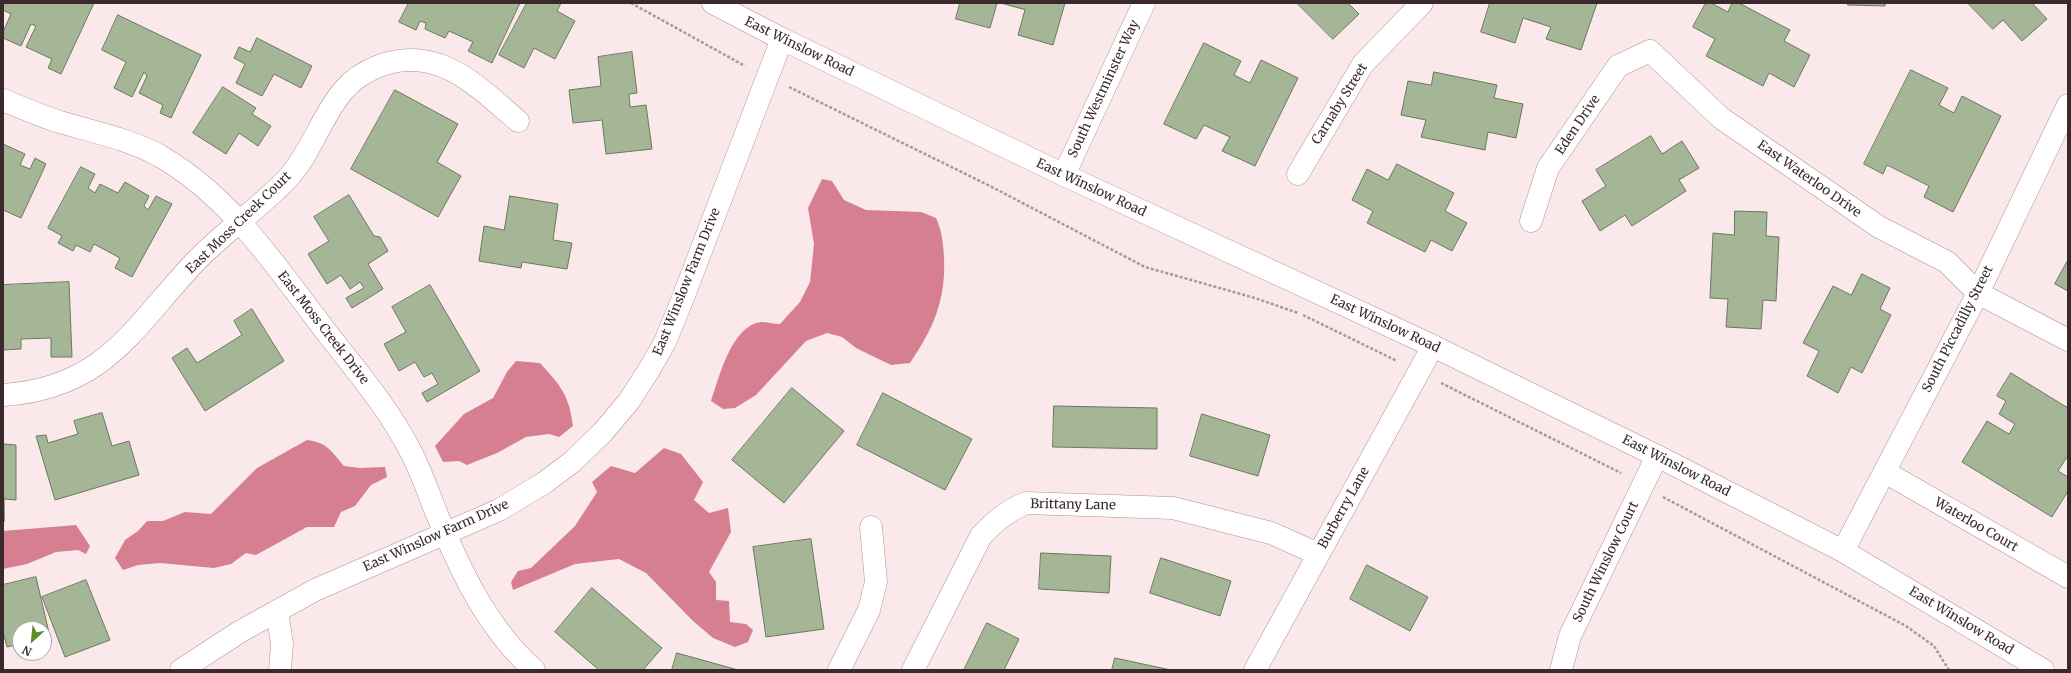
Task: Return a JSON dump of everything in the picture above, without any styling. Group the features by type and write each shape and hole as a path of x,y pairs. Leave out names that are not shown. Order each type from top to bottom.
{"street":[{"name":"East Winslow Road","path":"714,3 782,39 1064,176 1433,346 1657,456 1843,551 2044,670"},
{"name":"South Westminster Way","path":"1064,176 1144,3"},
{"name":"Carnaby Street","path":"1298,174 1364,64 1422,3"},
{"name":"East Winslow Farm Drive","path":"182,670 241,631 315,590 499,510 544,483 572,462 603,432 629,401 649,370 664,342 681,303 782,39"},
{"name":"Eden Drive","path":"1530,221 1548,168 1618,66 1650,50"},
{"name":"East Waterloo Drive","path":"1650,50 1721,118 1879,227 1947,262 1978,293 2068,340"},
{"name":"East Moss Creek Court","path":"3,395 35,391 56,384 89,370 107,358 128,339 196,261 240,220 267,198 289,176 305,156 343,90 371,69 388,63 408,60 426,60 442,65 479,88 518,121"},
{"name":"East Moss Creek Drive","path":"3,100 60,122 102,133 158,155 183,170 208,190 240,220 392,416 412,454 445,533 487,617 502,637 534,670"},
{"name":"South Piccadilly Street","path":"1843,551 1978,293 2068,104"},
{"name":"Burberry Lane","path":"1255,670 1433,346"},
{"name":"South Winslow Court","path":"1560,670 1570,636 1657,456"},
{"name":"Waterloo Court","path":"1885,472 2068,577"},
{"name":"Brittany Lane","path":"912,670 981,536 996,520 1010,510 1026,504 1173,508 1271,533 1318,554"},
{"path":"839,670 869,610 876,582 871,527"},
{"path":"277,611 282,644 280,670"}],"path":[{"path":"631,3 725,56 990,186 1145,267 1254,298 1297,312 1594,458 1643,486 1906,626 1934,646 1949,670"}],"shaded area":[{"path":"822,179 832,181 844,200 866,210 921,212 936,218 940,227 943,241 944,272 940,300 932,325 926,338 910,363 891,365 856,348 842,337 827,333 806,341 756,395 735,408 723,409 711,401 722,367 734,343 742,333 751,326 761,322 780,324 800,302 810,282 814,244 808,208"},
{"path":"516,361 540,363 559,385 563,392 569,406 573,426 559,437 549,434 526,437 497,453 467,465 459,461 443,462 435,446 464,414 493,398 507,372"},
{"path":"307,440 320,443 328,448 344,466 360,468 385,467 387,477 371,485 355,506 341,512 334,527 307,527 256,555 246,553 231,564 214,568 160,563 138,565 123,570 115,558 125,540 138,531 147,521 163,521 185,512 211,514 257,468"},
{"path":"664,448 681,454 703,482 694,500 709,513 728,508 731,532 709,572 716,582 716,600 729,601 730,622 746,624 753,630 748,642 735,647 713,638 693,621 646,573 619,559 575,564 513,590 511,582 518,571 531,568 575,526 597,492 592,482 611,466 635,473"},
{"path":"76,525 90,546 86,554 78,550 56,552 27,564 3,569 3,531"}],"building":[{"path":"3,3 94,3 61,74 48,68 52,59 26,47 36,26 31,24 21,46 3,38 3,32 11,14 3,10"},
{"path":"409,3 520,3 492,63 468,51 473,42 449,31 445,38 425,29 426,23 420,21 416,30 399,22"},
{"path":"527,3 561,3 557,11 575,21 555,59 534,48 524,68 499,55"},
{"path":"960,3 997,3 990,28 956,19"},
{"path":"1001,3 1065,3 1053,45 1018,35 1025,10"},
{"path":"1297,3 1348,3 1359,14 1333,39"},
{"path":"1490,3 1597,3 1581,50 1546,39 1551,27 1523,18 1515,43 1481,32"},
{"path":"1706,3 1711,3 1728,12 1732,3 1739,3 1790,30 1784,41 1810,55 1794,87 1769,73 1763,86 1706,56 1715,39 1693,27"},
{"path":"1848,3 1885,3 1885,6 1848,5"},
{"path":"1968,3 2032,3 2047,19 2022,41 2003,20 1993,29"},
{"path":"118,15 201,55 171,118 160,113 163,105 139,93 147,76 144,72 132,97 114,88 126,62 102,50"},
{"path":"257,38 312,66 301,88 274,74 262,96 236,83 245,64 234,58 239,47 250,52"},
{"path":"1204,43 1241,61 1234,75 1250,83 1261,60 1298,78 1255,166 1222,151 1230,137 1204,125 1196,139 1164,124"},
{"path":"632,52 637,93 629,94 630,107 646,105 652,149 606,154 602,120 573,123 569,90 601,86 598,57"},
{"path":"1911,70 1948,88 1939,105 1954,113 1962,96 2001,116 1953,212 1924,197 1929,186 1887,165 1883,174 1864,164"},
{"path":"1434,72 1497,85 1494,98 1523,104 1516,138 1488,132 1485,150 1421,137 1426,120 1401,115 1408,81 1431,85"},
{"path":"223,87 256,108 252,114 271,126 258,146 239,133 226,154 193,133"},
{"path":"395,90 458,124 437,162 461,176 438,217 351,169"},
{"path":"1651,136 1662,154 1682,141 1699,168 1679,180 1686,191 1632,226 1625,215 1600,231 1582,201 1606,186 1596,170"},
{"path":"3,144 25,154 20,165 30,169 35,158 46,164 21,218 3,210"},
{"path":"1397,164 1454,193 1445,211 1467,223 1452,251 1431,240 1425,252 1367,223 1373,211 1352,200 1367,169 1388,180"},
{"path":"81,167 95,174 88,188 95,193 100,184 118,193 125,182 149,196 144,206 148,210 156,196 172,204 132,277 115,268 120,258 94,244 90,252 76,245 73,251 58,243 62,236 48,228"},
{"path":"349,195 374,236 380,237 388,251 368,264 383,289 352,308 346,298 364,288 360,282 350,289 341,275 327,284 308,254 329,241 314,217"},
{"path":"510,196 558,204 553,240 572,243 567,269 522,262 521,268 479,261 484,226 504,230"},
{"path":"1735,211 1767,212 1766,236 1779,237 1776,301 1763,300 1761,329 1726,327 1728,299 1710,298 1713,233 1734,235"},
{"path":"2068,260 2068,291 2055,284"},
{"path":"1862,274 1890,288 1880,309 1891,315 1862,373 1851,367 1838,393 1807,376 1819,351 1803,343 1833,286 1851,295"},
{"path":"69,282 72,357 51,357 51,338 21,339 21,349 3,350 3,285"},
{"path":"430,285 480,371 427,402 422,393 438,384 432,373 424,377 415,362 399,371 384,344 406,332 392,307"},
{"path":"252,309 284,361 205,411 172,358 187,348 197,363 242,335 234,321"},
{"path":"2011,373 2068,408 2068,458 2067,457 2058,471 2068,477 2068,491 2052,517 1962,462 1987,421 2009,434 2015,424 1999,414 2006,401 1997,396"},
{"path":"792,388 844,431 784,503 732,460"},
{"path":"883,393 972,439 945,490 857,445"},
{"path":"1054,406 1157,408 1157,449 1053,447"},
{"path":"102,413 112,446 129,441 139,475 55,500 36,436 46,435 48,443 78,434 74,421"},
{"path":"1202,414 1270,435 1258,476 1190,456"},
{"path":"3,444 16,445 16,500 4,499 4,521"},
{"path":"811,539 824,629 766,637 753,547"},
{"path":"1041,553 1111,556 1109,593 1039,589"},
{"path":"1161,558 1231,581 1220,616 1150,593"},
{"path":"1367,565 1428,597 1410,631 1350,599"},
{"path":"36,577 46,621 12,621 12,646 7,647 3,632 3,585"},
{"path":"86,580 110,640 65,657 42,597"},
{"path":"592,588 662,648 643,670 599,670 555,632"},
{"path":"987,623 1019,639 1004,670 964,670"},
{"path":"677,653 738,670 672,670"},
{"path":"1115,658 1171,670 1112,670"}]}
